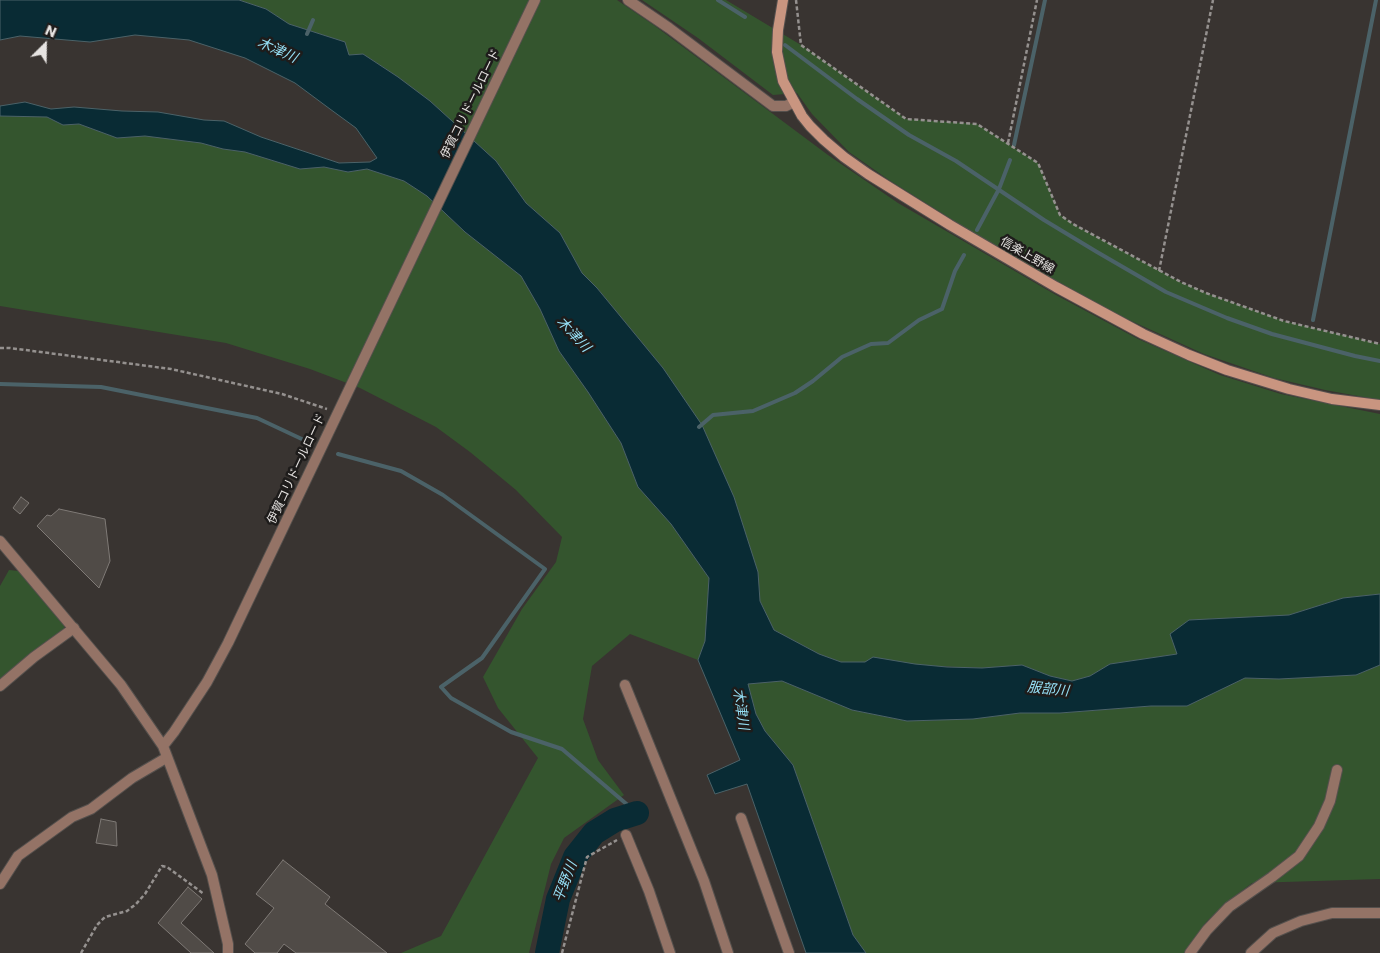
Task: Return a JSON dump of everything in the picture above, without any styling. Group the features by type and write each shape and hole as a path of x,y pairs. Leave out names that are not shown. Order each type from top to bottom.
{"main road":[{"name":"信楽上野線","path":"783,0 778,30 777,52 783,81 802,116 824,140 868,174 991,250 1114,320 1190,355 1227,370 1289,388 1332,399 1380,405"}],"street":[{"name":"伊賀コリドールロード","path":"163,746 207,682 228,643 535,0"},
{"path":"628,0 773,106 786,106 794,102"},
{"path":"0,541 121,685 163,746 212,875 228,944 228,953"},
{"path":"0,686 34,657 74,628"},
{"path":"625,685 704,881 728,953"},
{"path":"0,884 18,856 72,817 91,809 132,778 166,758"},
{"path":"1190,953 1207,930 1229,907 1299,856 1319,826 1330,801 1337,770"},
{"path":"741,818 789,953"},
{"path":"626,835 650,891 670,953"},
{"path":"1251,953 1273,933 1301,921 1332,913 1380,913"}],"path":[{"path":"796,0 800,45 906,119 977,124 1038,163 1060,215 1073,224 1159,271 1206,293 1284,321 1380,344"},
{"path":"1008,144 1037,0"},
{"path":"1159,271 1213,0"},
{"path":"0,348 171,368 282,394 337,413"},
{"path":"562,953 587,856 626,835"},
{"path":"81,953 97,925 106,917 127,911 136,904 145,894 162,866 167,866 203,893 210,901 218,900"}],"green space":[{"path":"239,0 617,0 655,26 828,155 898,203 1056,295 1138,339 1220,375 1281,394 1380,414 1380,594 1343,598 1289,615 1189,620 1177,654 1110,664 1090,676 1072,681 1050,676 1022,665 982,668 841,662 819,654 774,630 760,601 758,572 663,368 597,288 582,273 560,233 526,203 496,161 430,101 398,77 363,54 349,56 345,42 288,24 266,9"},
{"path":"642,0 726,0 801,45 906,119 977,124 1038,163 1060,215 1073,224 1180,282 1206,293 1284,321 1380,344 1380,400 1274,378 1204,354 1116,314 991,244 889,180 849,152 812,114 797,93 773,95 698,38"},
{"path":"0,116 47,117 63,125 79,124 117,138 145,136 201,143 245,152 300,169 324,167 348,172 367,169 404,181 427,196 465,232 521,276 540,309 559,351 621,443 638,487 671,524 709,578 705,641 698,660 630,634 592,666 583,719 598,760 624,795 564,838 551,864 529,953 401,953 441,936 538,758 498,708 483,677 522,609 556,562 562,537 516,490 470,452 436,427 360,388 310,369 226,343 0,306"},
{"path":"9,570 19,571 65,624 63,632 0,682 0,586"},
{"path":"1380,665 1380,879 1252,883 1207,921 1184,953 866,953 853,935 793,765 765,731 756,714 748,684 782,681 852,710 907,721 973,719 1020,713 1060,713 1151,706 1187,706 1245,678 1279,679 1356,675"}],"water":[{"path":"0,0 239,0 266,9 289,24 345,42 349,55 363,54 430,101 496,161 526,203 560,233 582,273 597,288 663,368 702,425 734,497 758,572 760,601 774,630 819,654 841,662 865,662 873,657 947,667 982,668 1022,665 1050,676 1072,681 1090,676 1110,664 1177,654 1170,634 1189,620 1289,615 1343,598 1380,594 1380,665 1356,675 1279,679 1245,678 1187,706 1151,706 1060,713 1020,713 973,719 907,721 852,710 782,681 748,684 756,714 765,731 793,765 853,935 866,953 806,953 747,784 715,794 707,775 740,760 698,660 705,641 709,578 671,524 638,487 621,443 559,351 540,309 521,276 465,232 427,196 404,181 367,169 348,172 324,167 300,169 245,152 201,143 145,136 117,138 79,124 63,125 47,117 0,116 0,106 25,102 51,109 74,107 158,112 204,120 224,121 261,137 339,163 370,162 377,158 356,128 295,83 245,58 189,40 135,35 90,42 20,36 0,40"}],"building":[{"path":"21,497 29,503 20,514 13,508"},
{"path":"59,509 105,519 110,561 99,588 37,526 47,515 51,516"},
{"path":"101,819 116,822 117,846 96,843"},
{"path":"283,860 330,897 325,904 387,953 296,953 284,944 277,953 255,953 245,944 274,908 256,894"},
{"path":"188,887 202,899 181,923 214,953 191,953 158,923"}],"waterway":[{"path":"718,0 745,17"},
{"path":"1014,145 1045,0"},
{"path":"1313,320 1376,0"},
{"path":"307,34 313,20"},
{"path":"785,45 909,135 956,161 1044,220 1166,292 1227,318 1272,334 1380,361"},
{"path":"977,230 999,189 1010,160"},
{"path":"699,427 713,415 753,411 795,393 842,357 871,344 888,343 919,320 942,309 955,271 964,255"},
{"path":"0,384 101,387 257,418 306,441"},
{"path":"338,454 401,471 443,495 545,569 482,658 441,687 451,698 511,732 562,749 637,813"},
{"name":"平野川","path":"547,953 558,899 575,857 594,833 615,820 637,813"}],"water label":[{"name":"木津川","path":"277,51"},
{"name":"木津川","path":"573,335"},
{"name":"服部川","path":"1048,690"},
{"name":"木津川","path":"740,709"}]}
